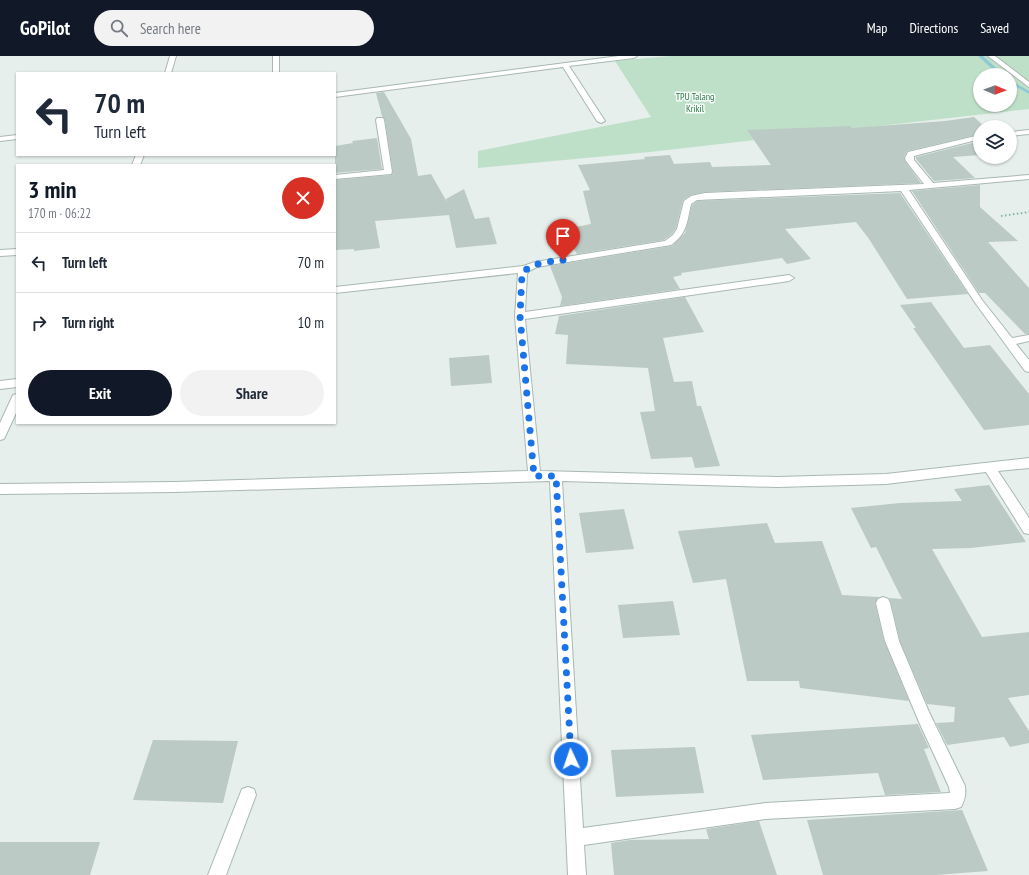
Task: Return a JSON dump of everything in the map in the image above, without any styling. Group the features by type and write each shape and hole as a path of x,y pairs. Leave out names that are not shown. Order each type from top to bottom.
{"street":[{"path":"168,72 173,56"},
{"path":"276,56 276,72"},
{"path":"336,95 565,65 609,57 634,56"},
{"path":"991,56 1029,85"},
{"path":"565,65 601,121"},
{"path":"336,177 388,172 380,120"},
{"path":"1017,133 1029,132"},
{"path":"0,139 16,137"},
{"path":"930,185 910,160 909,158 911,154 973,139"},
{"path":"336,290 525,269 535,265 668,243 677,237 681,229 687,203 694,198 745,193 903,188 1029,177"},
{"path":"903,188 979,302 1029,368"},
{"path":"0,253 16,252"},
{"path":"525,269 522,274 520,316 534,476"},
{"path":"520,316 789,278"},
{"path":"1008,342 1029,338"},
{"path":"0,385 16,383"},
{"path":"0,436 16,400"},
{"path":"0,489 175,487 534,476 777,482 886,479 1029,463"},
{"path":"990,468 1029,529"},
{"path":"556,476 577,875"},
{"path":"575,838 765,811 955,801 958,795 957,786 924,717 892,641 883,603"},
{"path":"217,875 248,795"}],"path":[{"path":"1000,216 1029,212"}],"green space":[{"name":"TPU Talang Krikil","path":"670,56 1029,56 1029,109 1017,110 1017,68 973,68 973,112 1003,112 650,152 478,168 478,151 651,117 615,61"}],"building":[{"path":"384,92 411,139 418,176 431,174 447,202 446,199 464,189 475,219 489,217 497,244 456,248 449,215 375,221 380,248 354,251 354,249 336,250 336,180 391,175 393,173 385,120 382,116 376,93"},
{"path":"974,117 977,120 973,120 973,136 907,151 904,157 905,161 921,183 705,192 691,195 683,200 676,228 672,234 664,240 577,254 561,230 591,224 583,191 590,190 578,165 645,159 644,157 670,155 674,164 710,162 712,167 771,165 747,130 850,126 852,128 945,121"},
{"path":"377,138 382,169 336,173 336,146 353,143 352,141"},
{"path":"973,143 973,156 953,157 975,178 934,181 916,157"},
{"path":"980,185 980,207 1018,241 988,242 1029,288 1029,334 1025,334 985,293 979,293 912,191"},
{"path":"900,193 968,294 907,299 869,239 856,222 785,229 811,259 787,264 782,258 681,273 682,275 673,277 680,289 560,306 562,297 550,266 672,246 685,233 692,205 697,201"},
{"path":"685,297 704,332 663,338 674,382 692,381 697,406 701,406 720,466 695,468 692,457 651,459 640,412 655,411 648,368 566,364 568,335 555,334 559,316"},
{"path":"931,302 964,348 990,345 1029,394 1029,425 984,430 913,328 916,328 900,305"},
{"path":"489,355 492,383 451,386 449,358"},
{"path":"989,485 1026,542 971,548 932,549 982,637 1029,632 1029,695 1008,698 1029,731 1029,743 1010,747 1004,737 947,745 936,723 954,722 955,707 927,704 900,641 889,598 902,599 876,547 871,548 851,508 900,503 962,501 954,489"},
{"path":"624,509 634,549 586,553 579,513"},
{"path":"767,523 775,543 822,541 842,595 879,597 875,603 884,641 909,701 800,688 799,681 747,681 726,579 693,583 678,531"},
{"path":"673,601 680,635 623,638 618,605"},
{"path":"918,724 929,748 924,749 941,792 885,795 878,773 763,780 751,735"},
{"path":"153,740 238,741 223,803 133,800"},
{"path":"695,747 704,793 616,797 611,750"},
{"path":"962,810 988,871 936,875 823,875 807,820"},
{"path":"759,821 777,875 614,875 611,843 630,840 709,839 706,829"},
{"path":"0,842 100,842 90,875 0,875"}],"waterway":[{"path":"980,56 994,68"},
{"path":"1017,85 1029,93"}],"route":[{"path":"563,260 535,265 525,269 522,274 520,316 534,476 556,476 571,759"}]}
